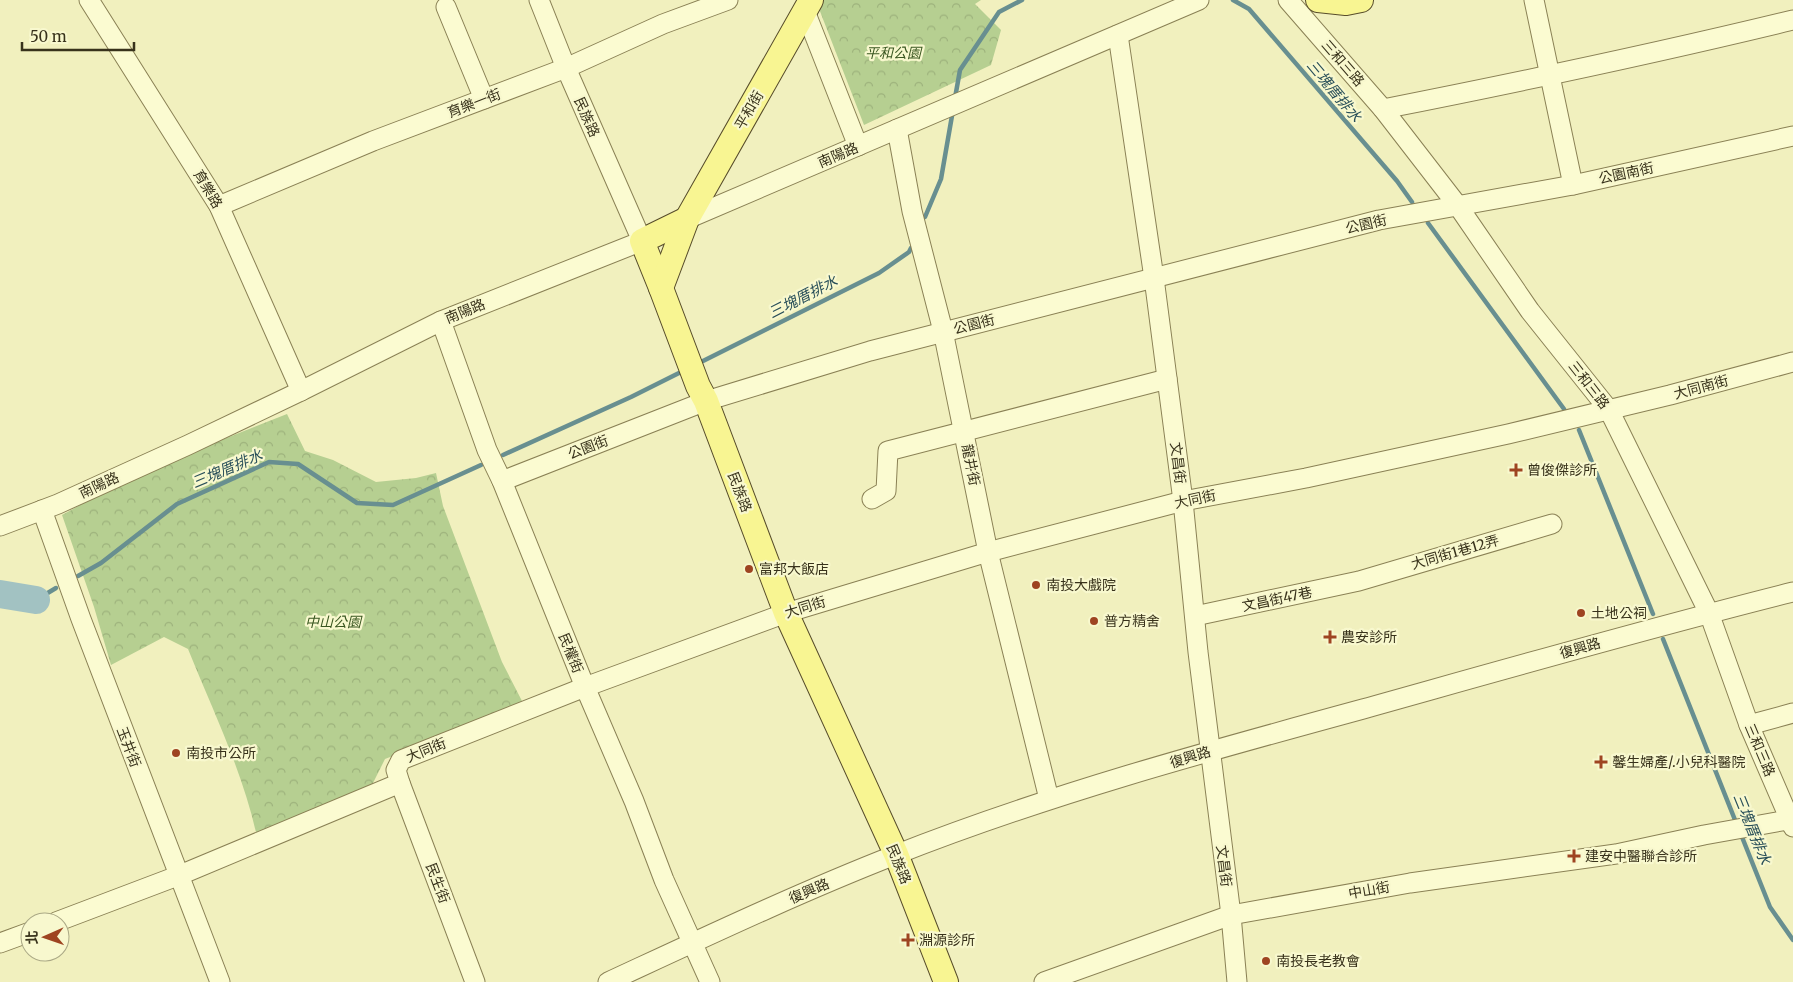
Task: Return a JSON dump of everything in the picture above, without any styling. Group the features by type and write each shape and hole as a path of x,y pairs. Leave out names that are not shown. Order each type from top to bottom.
{"main road":[{"path":"1318,0 1346,3 1361,0"},
{"name":"平和街","path":"661,288 687,219 808,6"},
{"name":"南陽路","path":"642,241 687,219"},
{"name":"民族路","path":"642,241 698,386 706,401 786,613 896,854 946,982"}],"street":[{"name":"育樂路","path":"89,0 219,206 301,391"},
{"name":"民族路","path":"539,0 566,68 642,241"},
{"name":"育樂一街","path":"219,206 373,141 566,68 663,24 728,0"},
{"path":"1118,35 1199,0"},
{"name":"三和三路","path":"1288,0 1383,109 1458,206 1530,311 1609,410 1709,613 1749,725 1792,822"},
{"path":"1534,0 1572,184"},
{"path":"808,6 858,146"},
{"path":"446,7 484,99"},
{"path":"1383,109 1661,52 1793,20"},
{"name":"南陽路","path":"687,219 1118,35"},
{"name":"文昌街","path":"1118,35 1167,379 1231,915 1237,982"},
{"name":"龍井街","path":"897,130 912,211 943,331 988,552 1049,799"},
{"name":"公園南街","path":"1458,206 1572,184 1793,136"},
{"name":"公園街","path":"502,481 706,401 870,351 1379,220 1458,206"},
{"name":"南陽路","path":"0,526 42,510 301,391 441,321 642,241"},
{"name":"民權街","path":"441,321 487,450 502,481 585,687 634,801 664,880 710,982"},
{"name":"大同南街","path":"1609,410 1793,362"},
{"path":"872,499 886,491 888,451 1167,379"},
{"name":"大同街","path":"70,917 180,875 400,783 396,770 401,760 585,687 786,613 988,552 1182,501 1378,463 1609,410"},
{"name":"玉井街","path":"42,510 104,681 220,982"},
{"name":"大同街1巷12弄","path":"1359,581 1552,524"},
{"name":"文昌街47巷","path":"1194,616 1359,581"},
{"name":"復興路","path":"608,982 775,905 896,854 1049,799 1210,751 1709,613 1793,592"},
{"path":"1749,725 1793,713"},
{"name":"民生街","path":"400,783 476,982"},
{"name":"中山街","path":"1044,982 1231,915 1410,882 1616,854 1759,824 1792,822"},
{"path":"0,943 20,936"}],"green space":[{"name":"平和公園","path":"981,0 975,4 1001,30 991,65 864,125 816,1"},
{"name":"中山公園","path":"287,414 305,451 333,460 376,482 416,478 436,473 443,506 502,662 522,701 511,710 385,759 372,785 257,837 236,765 188,649 164,637 111,665 94,607 62,515 126,480"}],"waterway":[{"name":"三塊厝排水","path":"955,98 960,70 999,12 1022,0"},
{"name":"三塊厝排水","path":"1233,0 1249,9 1397,181 1412,202"},
{"name":"三塊厝排水","path":"925,217 941,179 953,110"},
{"name":"三塊厝排水","path":"1428,223 1564,409"},
{"name":"三塊厝排水","path":"703,361 879,273 909,252 911,248"},
{"name":"三塊厝排水","path":"503,455 679,373"},
{"name":"三塊厝排水","path":"1579,430 1653,614"},
{"name":"三塊厝排水","path":"78,576 101,563 177,504 269,462 298,464 357,503 393,505 481,465"},
{"name":"三塊厝排水","path":"36,600 56,588"},
{"path":"0,594 36,600"},
{"name":"三塊厝排水","path":"1663,639 1737,825"},
{"name":"三塊厝排水","path":"1740,832 1770,907 1793,940"}],"place":[{"name":"曾俊傑診所","path":"1516,470"},
{"name":"富邦大飯店","path":"749,569"},
{"name":"南投大戲院","path":"1036,585"},
{"name":"土地公祠","path":"1581,613"},
{"name":"普方精舍","path":"1094,621"},
{"name":"農安診所","path":"1330,637"},
{"name":"南投市公所","path":"176,753"},
{"name":"馨生婦產/.小兒科醫院","path":"1601,762"},
{"name":"建安中醫聯合診所","path":"1574,856"},
{"name":"淵源診所","path":"908,940"},
{"name":"南投長老教會","path":"1266,961"}]}
